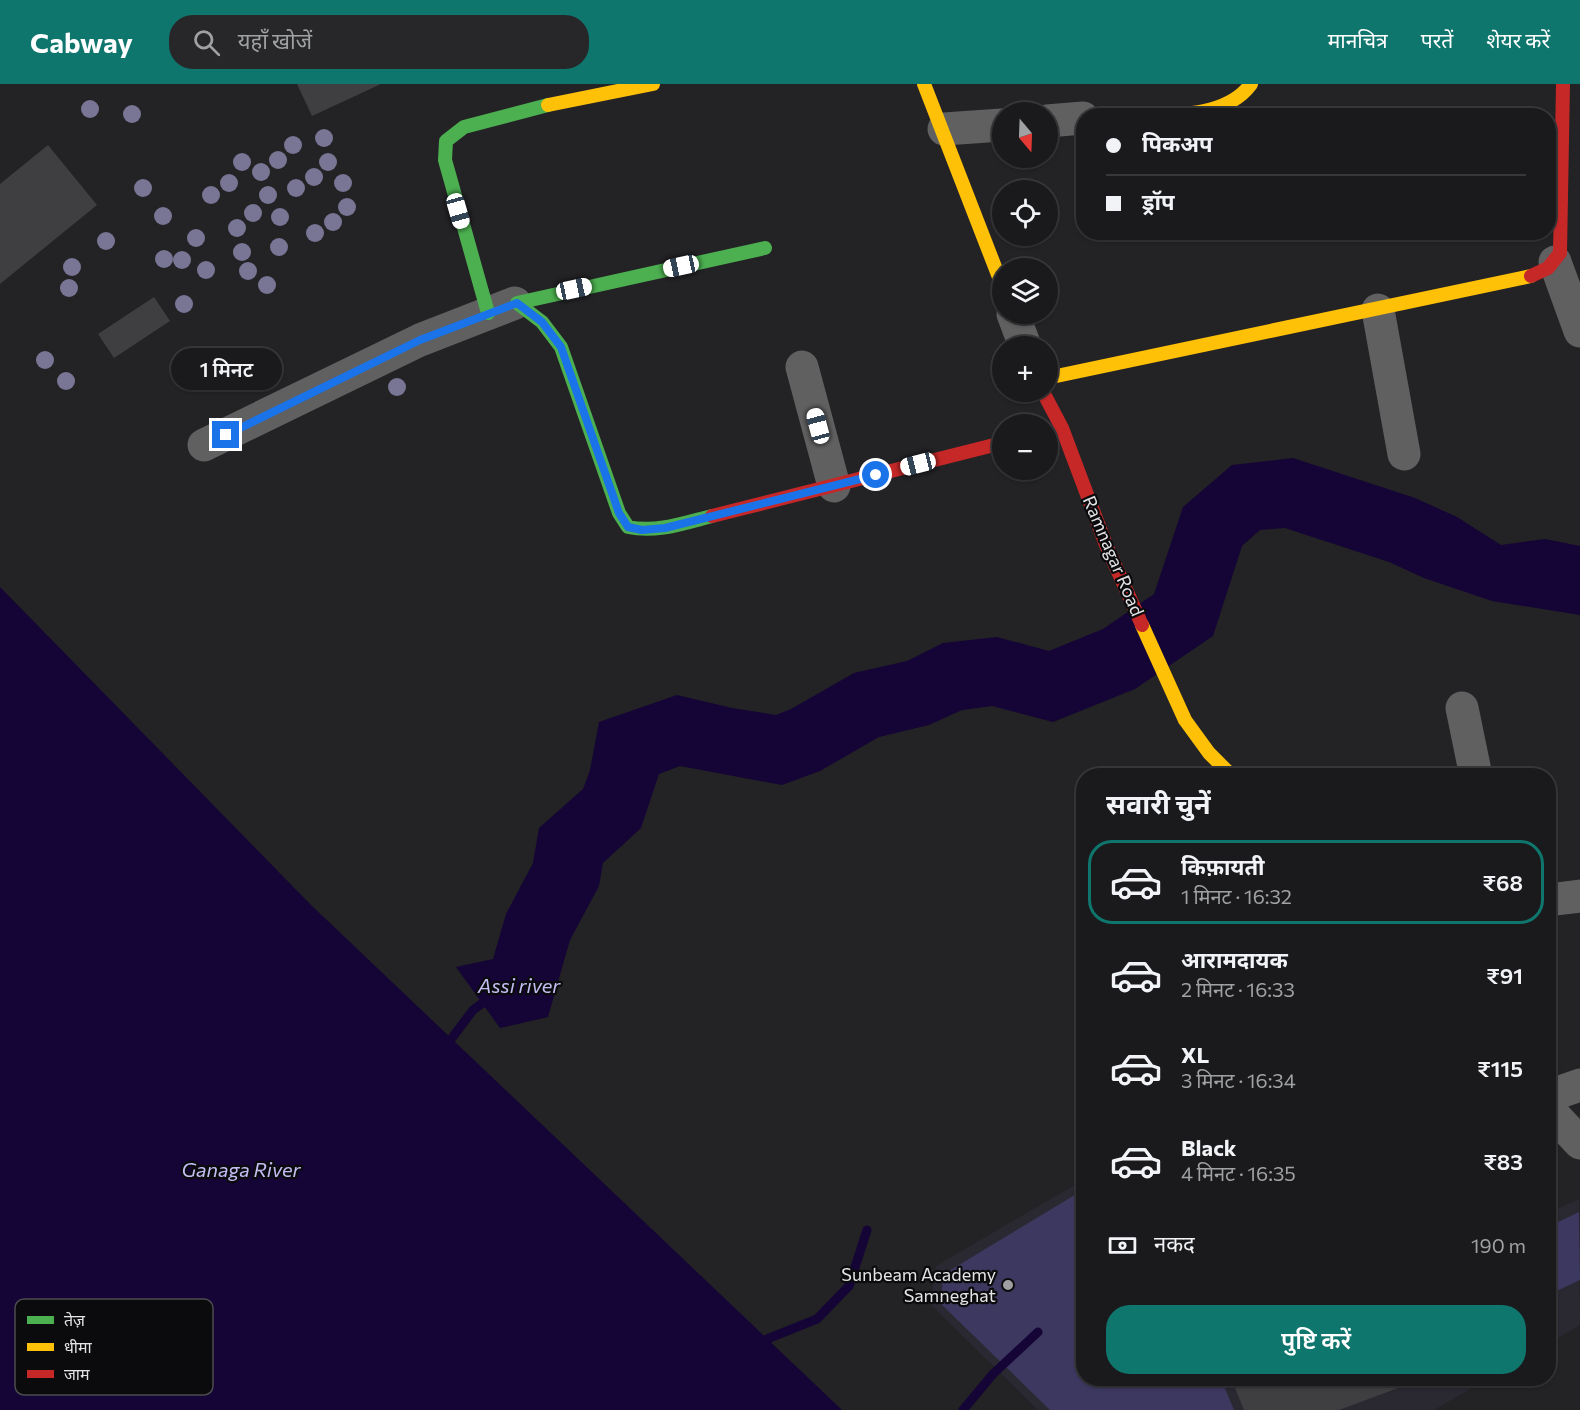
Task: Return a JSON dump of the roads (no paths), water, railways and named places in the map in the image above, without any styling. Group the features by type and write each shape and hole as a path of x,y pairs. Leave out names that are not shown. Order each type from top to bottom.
{"street":[{"path":"653,84 519,111 464,127 446,141 445,159 502,308 542,322 561,347 619,513 628,527 642,530 665,528 992,446"},
{"path":"924,84 944,129 992,258"},
{"path":"1214,108 1234,103 1247,93 1251,84"},
{"path":"1058,376 1378,310 1519,280 1541,273 1555,262 1560,253 1571,205 1563,84"},
{"path":"1058,120 1076,119"},
{"path":"944,129 992,126"},
{"path":"204,445 420,340 502,308 765,248"},
{"path":"1555,262 1580,331"},
{"path":"1378,310 1404,454"},
{"path":"802,367 834,486"},
{"name":"Ramnagar Road","path":"1058,439 1185,720 1209,753 1224,768"},
{"path":"1462,708 1474,768"},
{"path":"1556,899 1580,896"},
{"path":"1556,1093 1580,1085"},
{"path":"1556,1118 1580,1143"}],"water":[{"name":"Assi river","path":"1293,458 1415,498 1457,517 1501,545 1545,539 1580,546 1580,615 1492,601 1424,578 1389,562 1285,528 1260,530 1242,546 1213,636 1135,689 1053,722 992,706 962,710 929,725 879,737 820,771 782,785 680,766 659,774 641,828 603,863 599,886 570,940 548,1017 500,1028 456,967 493,959 506,914 533,863 539,828 583,789 590,770 599,722 677,695 732,708 776,715 791,709 854,673 907,661 943,643 997,637 1049,651 1103,629 1154,594 1183,507 1232,465"},
{"name":"Ganaga River","path":"0,587 311,905 842,1410 0,1410"}],"waterway":[{"path":"446,1046 473,1010 491,997"},
{"path":"767,1349 767,1339 817,1319 849,1286 867,1230"},
{"path":"963,1410 993,1374 1038,1332"}],"place":[{"name":"Sunbeam Academy Samneghat","path":"1008,1285"}]}
